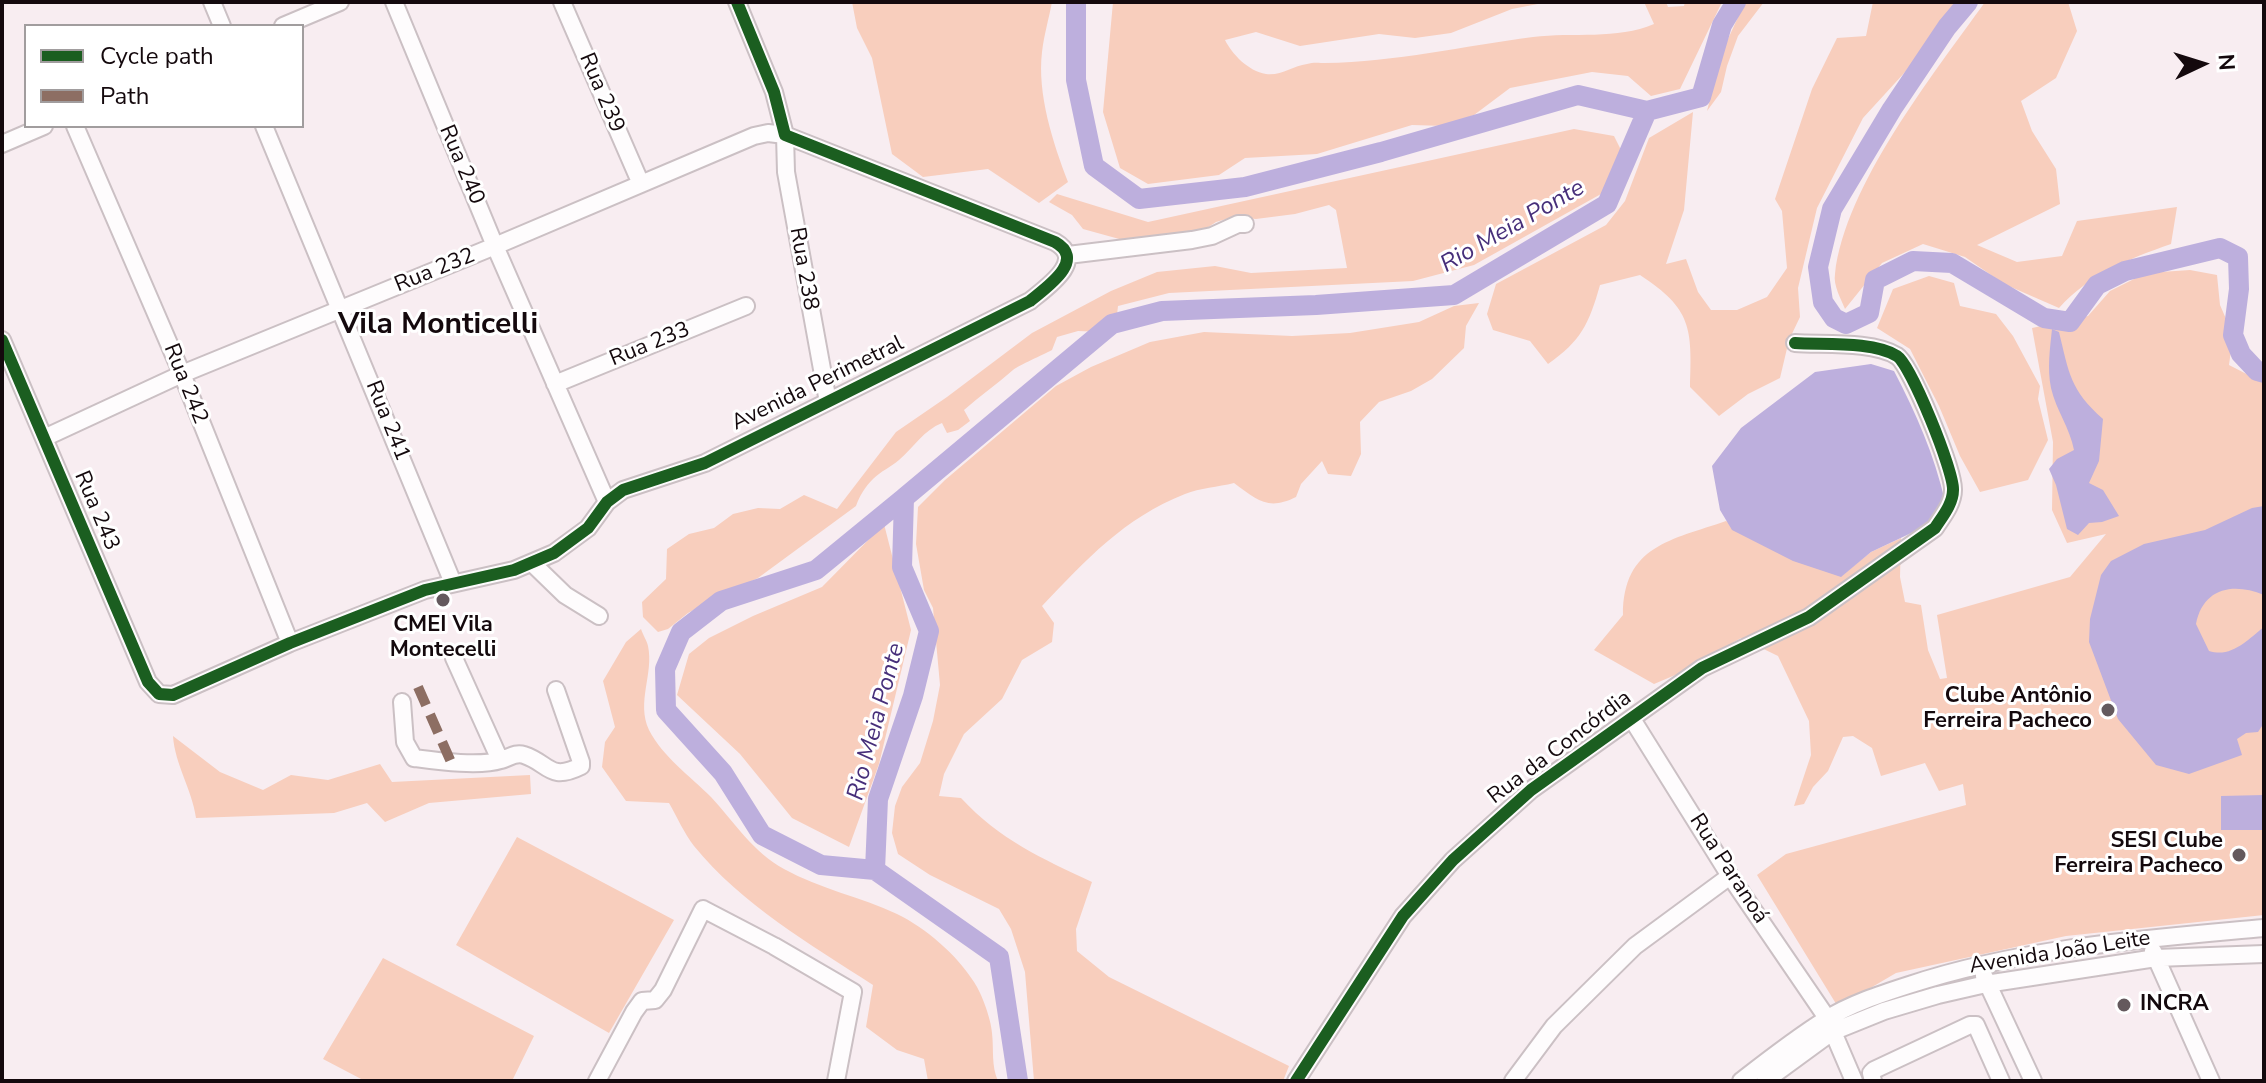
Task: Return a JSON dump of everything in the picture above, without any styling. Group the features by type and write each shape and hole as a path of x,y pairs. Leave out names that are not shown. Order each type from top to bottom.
{"street":[{"path":"212,2 221,24"},
{"path":"288,24 340,2"},
{"name":"Rua 240","path":"394,2 495,246 607,502"},
{"name":"Rua 239","path":"562,2 641,184"},
{"path":"737,2 774,92 785,135 1055,242 1064,247 1068,255 1192,240 1245,224"},
{"path":"2,144 39,128"},
{"name":"Rua 242","path":"76,128 115,200 290,643"},
{"name":"Rua 241","path":"265,128 453,583"},
{"name":"Rua 232","path":"44,438 182,374 754,136 768,133 785,135"},
{"name":"Rua 238","path":"785,135 786,172 828,402"},
{"name":"Avenida Perimetral","path":"159,694 173,695 290,643 425,590 514,570 554,553 588,528 607,502 623,490 705,463 1030,301 1054,281 1068,262 1068,255"},
{"name":"Rua 233","path":"555,384 746,306"},
{"name":"Rua 243","path":"2,340 148,682 159,694"},
{"name":"Rua da Concórdia","path":"1296,1081 1389,934 1453,860 1531,790 1702,668 1809,617 1935,528 1947,510 1953,490 1946,458 1910,373 1900,357 1878,348 1795,343"},
{"path":"532,563 565,595 599,616"},
{"path":"454,658 500,760"},
{"path":"402,702 405,742 414,758 451,762 526,756 557,773 581,766 556,690"},
{"name":"Rua Paranoá","path":"1632,719 1730,876 1830,1025 1854,1081"},
{"path":"1513,1081 1554,1026 1635,946 1730,876"},
{"path":"597,1081 634,1012 642,1001 655,1000 663,990 703,909 853,992 836,1081"},
{"name":"Avenida João Leite","path":"1741,1081 1878,995 1980,963 2109,943 2264,928"},
{"path":"2148,939 2211,1081"},
{"path":"2109,943 2114,964"},
{"name":"Avenida João Leite","path":"1765,1081 1830,1025 1986,984 2156,958 2264,954"},
{"path":"1980,963 1986,984 2033,1081"},
{"path":"1873,1081 1871,1073 1874,1070 1970,1025 1976,1025 2001,1081"}],"shaded area":[{"path":"852,2 1052,2 1042,52 1042,85 1052,135 1068,182 1039,203 988,169 923,177 892,154 872,58 857,28"},
{"path":"1113,2 1548,2 1512,9 1451,33 1415,38 1379,34 1300,46 1256,32 1225,40 1247,66 1271,74 1312,63 1378,60 1533,37 1625,32 1654,24 1644,2 1666,2 1668,7 1684,6 1685,2 1722,2 1680,89 1651,96 1628,76 1592,72 1510,88 1474,115 1445,126 1412,125 1317,154 1245,158 1219,175 1148,184 1120,168 1103,112"},
{"path":"1745,2 1764,2 1738,36 1721,92 1707,111 1722,52"},
{"path":"1873,2 1956,2 1906,71 1863,118 1817,208 1798,288 1800,317 1789,340 1780,378 1748,394 1719,416 1690,387 1689,335 1679,310 1657,287 1640,275 1600,285 1582,330 1548,364 1530,341 1493,330 1487,314 1496,284 1606,225 1625,201 1649,138 1693,112 1684,210 1666,264 1686,259 1698,292 1711,310 1737,310 1767,297 1787,268 1782,211 1775,199 1812,89 1837,38 1866,36"},
{"path":"1985,2 2068,2 2077,31 2056,78 2021,101 2032,131 2056,169 2060,204 1977,245 2017,262 2062,256 2077,221 2177,207 2171,244 2110,269 2059,308 2004,284 1965,257 1923,244 1882,263 1845,309 1836,287 1835,274 1842,240 1855,204 1894,132"},
{"path":"1574,129 1614,136 1626,160 1601,194 1474,265 1413,281 1169,293 1118,306 1117,315 1103,332 1078,331 1057,337 1052,350 1013,370 964,410 970,421 958,430 947,433 942,423 930,430 899,460 873,479 856,506 758,578 688,613 668,629 658,632 643,617 642,602 666,579 667,549 689,534 714,528 733,514 758,508 780,509 804,495 837,509 896,432 1032,333 1111,291 1157,272 1215,266 1251,273 1347,268 1336,210 1329,205 1295,214 1256,219 1233,217 1216,222 1198,234 1141,245 1083,229 1072,215 1049,202 1057,194 1148,222"},
{"name":"Clube Antônio Ferreira Pacheco","path":"2190,270 2217,275 2220,305 2233,335 2229,365 2264,383 2264,915 2066,936 1896,973 1838,1007 1757,875 1786,854 1966,805 1963,784 1939,791 1925,763 1881,776 1872,748 1853,736 1843,737 1828,771 1813,787 1804,804 1794,806 1811,755 1809,721 1778,656 1741,638 1680,673 1654,684 1594,650 1623,615 1625,592 1641,560 1670,541 1726,521 1841,576 1871,552 1901,538 1900,577 1905,602 1921,605 1928,650 1940,679 1947,678 1937,615 2070,577 2106,534 2067,543 2052,510 2053,442 2032,328 2088,316 2110,291 2146,273"},
{"path":"1929,276 1954,283 1960,306 1996,314 2013,336 2040,386 2038,399 2048,440 2028,480 1980,492 1910,349 1877,328 1893,289"},
{"path":"1479,303 1466,326 1464,348 1432,379 1411,391 1379,402 1360,422 1361,454 1351,476 1328,474 1322,461 1301,484 1296,497 1278,503 1256,499 1234,483 1197,490 1143,515 1107,542 1042,606 1054,623 1052,642 1022,660 1002,699 964,734 944,774 939,796 961,798 1006,837 1092,882 1076,929 1077,951 1109,977 1289,1066 1283,1081 1034,1081 1025,972 1011,929 999,909 930,875 898,854 892,833 895,806 902,787 920,763 940,685 933,608 924,590 916,544 918,507 945,480 1056,386 1150,342 1204,332 1292,336 1350,333 1419,322 1454,306"},
{"path":"2052,329 2059,332 2077,390 2103,419 2099,461 2089,483 2103,490 2119,516 2089,523 2078,535 2067,529 2049,469 2057,459 2074,450 2051,388"},
{"path":"1871,364 1894,371 1930,450 1945,501 1924,527 1871,552 1841,577 1793,561 1732,530 1720,510 1712,466 1741,428 1815,372"},
{"path":"2264,506 2264,595 2241,589 2221,591 2205,602 2196,624 2209,651 2217,653 2232,650 2264,627 2264,723 2258,732 2246,733 2237,739 2242,755 2189,774 2156,765 2118,719 2089,642 2090,619 2101,575 2111,561 2144,544 2205,530 2252,508"},
{"path":"884,524 911,630 879,764 849,847 792,818 740,754 677,695 689,654 709,638 822,587"},
{"path":"641,629 649,656 645,720 662,749 773,862 812,882 897,914 950,952 974,982 986,1007 998,1081 928,1081 924,1059 897,1050 866,1027 873,985 801,939 733,887 694,846 669,803 626,801 602,767 605,742 615,727 603,681 626,642"},
{"path":"173,736 220,772 263,790 291,775 328,780 380,764 392,782 530,775 531,794 429,803 385,822 367,803 334,813 196,818"},
{"path":"2264,795 2264,830 2221,830 2221,796"},
{"path":"517,837 674,920 609,1033 456,945"},
{"path":"383,958 534,1036 512,1081 365,1081 323,1059"}],"waterway":[{"name":"Rio Meia Ponte","path":"1076,2 1076,80 1094,166 1139,199 1245,187 1381,152 1578,95 1647,111 1701,97 1722,25 1736,2"},
{"path":"1968,2 1947,27 1892,109 1832,209 1818,267 1823,302 1834,318 1846,324 1869,313 1875,280 1913,261 1952,263 2044,318 2070,322 2097,285 2125,271 2220,248 2238,257 2239,289 2233,335 2241,354 2257,371 2264,373"},
{"name":"Rio Meia Ponte","path":"1018,1081 999,957 875,870 878,799 913,696 929,631 902,567 904,498 1112,324 1162,311 1316,305 1454,295 1607,204 1647,111"},
{"name":"Rio Meia Ponte","path":"875,870 821,865 762,835 723,773 666,710 665,669 681,632 721,601 816,570 904,498"}],"marked path":[{"path":"418,687 451,762"}],"cycle path":[{"path":"2,340 148,682 159,694 173,695 290,643 425,590 514,570 554,553 588,528 607,502 623,490 705,463 1030,301 1054,281 1066,265 1064,249 1055,242 785,135 774,92 737,2"},
{"path":"1296,1081 1403,916 1453,860 1531,790 1702,668 1809,617 1935,528 1951,500 1951,479 1931,419 1912,378 1897,356 1875,348 1795,343"}],"place":[{"name":"CMEI Vila Montecelli","path":"443,600"},
{"name":"Clube Antônio Ferreira Pacheco","path":"2108,710"},
{"name":"SESI Clube Ferreira Pacheco","path":"2239,855"},
{"name":"INCRA","path":"2124,1005"}],"district":[{"name":"Vila Monticelli","path":"438,326"}]}
